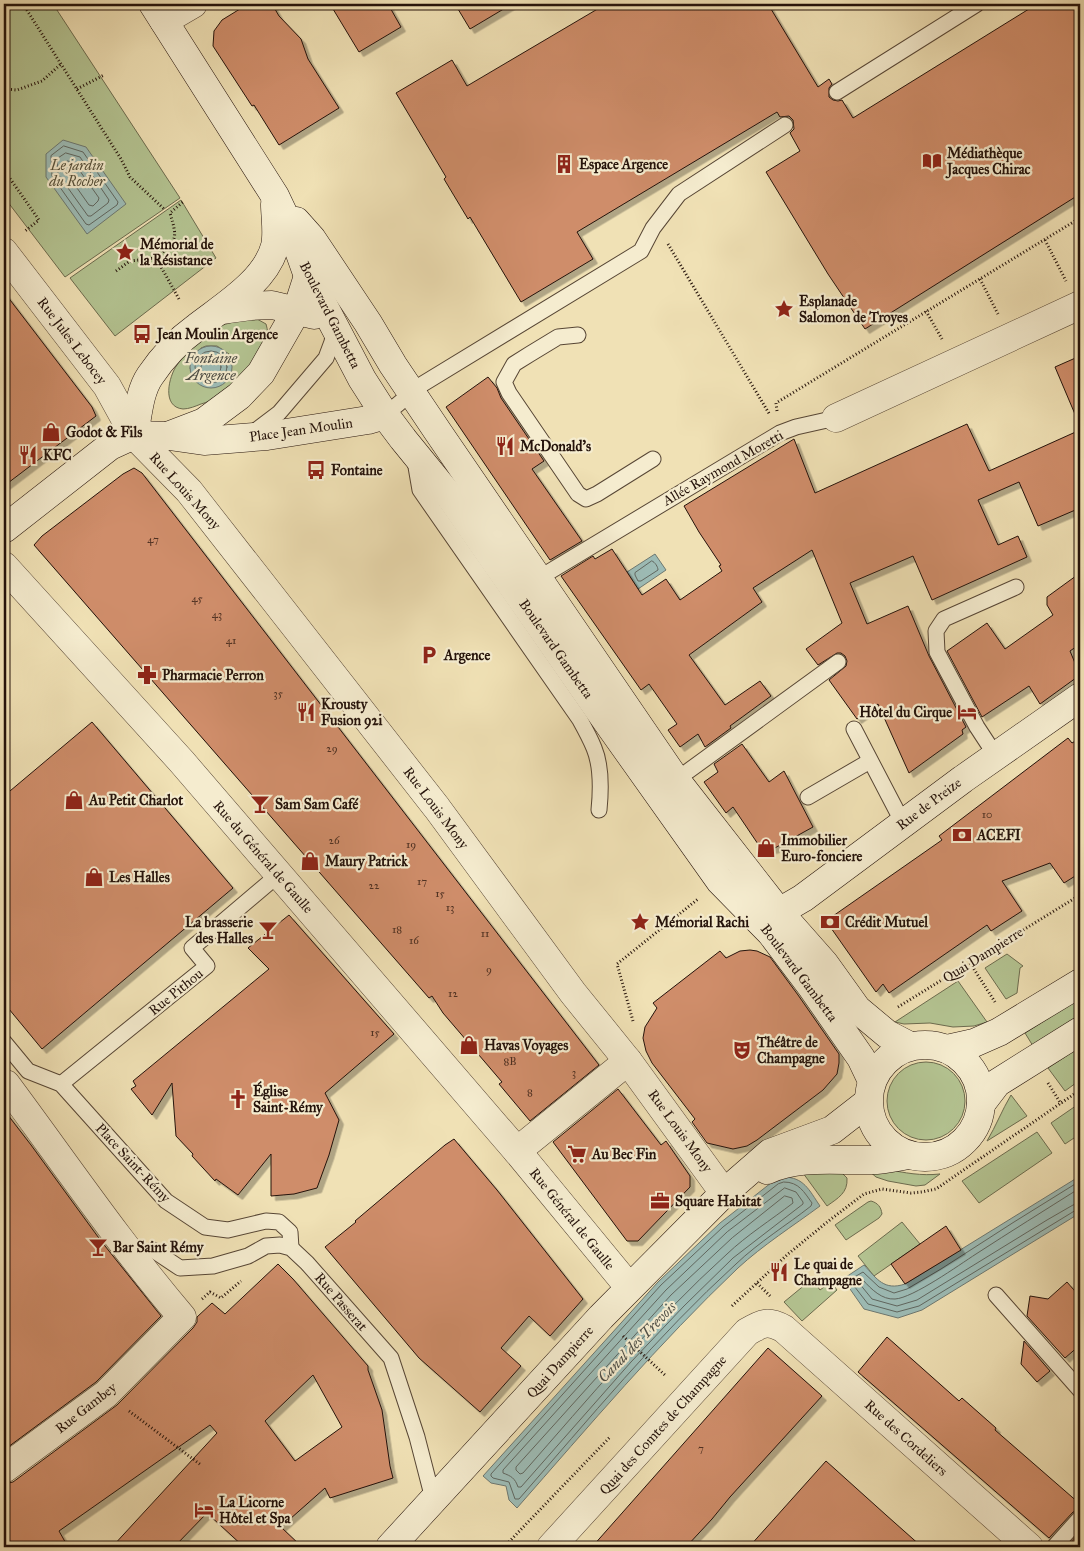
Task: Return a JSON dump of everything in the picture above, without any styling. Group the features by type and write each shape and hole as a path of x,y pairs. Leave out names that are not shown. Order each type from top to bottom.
{"street":[{"path":"159,12 193,4"},
{"name":"Boulevard Gambetta","path":"159,12 275,196 294,234 320,273 368,323 393,365 416,389 539,578 676,780 779,912 824,963 858,1009 887,1034 910,1046"},
{"path":"4,529 110,446 134,435 144,388 150,376 173,348 197,327 221,310 259,276 269,261 275,245 275,196"},
{"name":"Boulevard Gambetta","path":"275,196 312,239"},
{"name":"Place Jean Moulin","path":"169,436 204,422 240,396 261,373 320,273 312,239"},
{"name":"Rue Jules Lebocey","path":"4,252 107,386 134,435"},
{"name":"Boulevard Gambetta","path":"320,273 334,325 362,378 385,415 450,498 508,580 590,715 720,881 770,933 811,986 861,1058 870,1091"},
{"path":"221,310 272,305 315,315 358,339 393,365"},
{"name":"Allée Raymond Moretti","path":"836,418 1079,305"},
{"name":"Place Jean Moulin","path":"134,435 169,436 204,441 245,438 368,420 385,415"},
{"name":"Rue Louis Mony","path":"134,435 196,499 436,808 573,993 628,1061 710,1172 730,1188"},
{"name":"Rue du Général de Gaulle","path":"4,566 182,762 517,1151"},
{"name":"Rue de Preize","path":"779,912 803,898 903,823 1080,697"},
{"path":"947,1049 974,1043 998,1032 1080,983"},
{"path":"981,1104 998,1083 1080,1031"},
{"path":"936,1045 947,1049 960,1057 971,1068 979,1085 981,1104 979,1118 974,1129 958,1148 946,1154 920,1158 894,1149 876,1129 870,1116 870,1091 878,1069 898,1051 910,1046 936,1045"},
{"path":"517,1151 628,1061"},
{"path":"12,1080 119,1240 182,1317"},
{"name":"Quai Dampierre","path":"396,1545 433,1499 628,1288 730,1188 770,1153 832,1130 870,1091"},
{"name":"Rue Général de Gaulle","path":"517,1151 628,1288"},
{"name":"Quai Dampierre","path":"730,1188 778,1164 811,1160 876,1160 908,1155"},
{"name":"Rue Gambey","path":"4,1470 106,1394 182,1317"},
{"name":"Quai des Comtes de Champagne","path":"551,1547 747,1332 760,1324 774,1323 784,1329"},
{"name":"Rue des Cordeliers","path":"784,1329 1029,1547"}],"lane":[{"path":"837,92 976,4"},
{"name":"Place Jean Moulin","path":"385,415 416,389 641,251 653,228 679,194 785,126"},
{"path":"245,438 279,413 326,358 332,342 334,325"},
{"path":"578,335 558,337 514,364 504,382 508,393 578,494 586,499 653,459"},
{"name":"Allée Raymond Moretti","path":"508,580 539,578 780,433 796,427 836,418"},
{"path":"414,452 420,490 590,715 601,791 599,810"},
{"path":"996,756 977,727 937,652 936,631 944,619 1016,587"},
{"path":"676,780 838,662"},
{"path":"854,728 903,823"},
{"path":"808,797 870,761"},
{"name":"Rue Pithou","path":"62,1084 207,966 192,948 278,875"},
{"path":"4,1042 12,1080"},
{"name":"Place Saint-Rémy","path":"12,1080 62,1084 166,1202 205,1226 228,1230 266,1221 279,1222 290,1232 291,1248"},
{"path":"153,1250 180,1268 213,1266 248,1256 266,1246 280,1245 291,1248"},
{"name":"Rue Passerat","path":"291,1248 307,1263 391,1358 417,1437 433,1499"},
{"path":"996,1296 1080,1390"},
{"path":"1054,1547 1080,1518"}],"path":[{"path":"23,4 122,159 130,176 164,209"},
{"path":"4,89 17,90 42,81 60,64"},
{"path":"77,89 104,75"},
{"path":"4,170 39,220 24,232"},
{"path":"116,272 130,261 156,258 172,245 176,236 170,213 184,201"},
{"path":"778,412 776,403 1080,218"},
{"path":"664,238 771,416"},
{"path":"1045,240 1079,305"},
{"path":"156,258 179,299"},
{"path":"980,279 1010,337"},
{"name":"Quai Dampierre","path":"894,1010 1080,895"},
{"path":"633,1021 616,964 701,896"},
{"path":"182,1317 210,1292 221,1298 242,1281"},
{"path":"620,1333 666,1376"},
{"path":"106,1394 201,1464"}],"green space":[{"name":"Le jardin du Rocher","path":"4,4 53,4 180,198 65,277 4,197"},
{"path":"181,200 216,258 115,336 70,278"},
{"path":"257,319 266,324 268,332 268,340 260,357 219,397 188,408 176,407 169,397 171,376 186,352 206,334 218,327 237,321","holes":["217,346 229,354 194,380 190,368 201,348"]},
{"path":"1007,954 1023,966 1020,968 1017,993 1006,999 985,968"},
{"path":"958,981 987,1022 974,1026 953,1027 930,1023 904,1024 895,1022"},
{"path":"1080,998 1080,1016 1033,1046 1025,1033"},
{"path":"1080,1047 1080,1080 1065,1091 1048,1068"},
{"path":"926,1062 941,1065 954,1073 962,1086 965,1101 962,1116 954,1129 941,1137 926,1140 911,1137 898,1129 890,1116 887,1101 890,1086 898,1073 911,1065"},
{"path":"1011,1095 1027,1116 987,1141 1005,1106"},
{"path":"1080,1103 1080,1134 1065,1144 1051,1123"},
{"path":"1037,1132 1052,1153 979,1203 962,1181"},
{"path":"886,1169 913,1174 940,1174 925,1185 916,1186 876,1177 868,1170"},
{"path":"841,1172 847,1178 846,1188 842,1195 827,1206 803,1173"},
{"path":"871,1201 879,1206 882,1214 846,1240 835,1225"},
{"path":"902,1222 920,1244 874,1276 858,1256"},
{"path":"812,1279 820,1290 831,1282 837,1290 802,1321 784,1302"}],"water":[{"path":"63,140 86,147 126,204 87,234 46,177 46,154"},
{"name":"Fontaine Argence","path":"215,346 223,349 229,355 232,367 229,379 223,385 207,388 199,385 193,379 190,363 193,355 199,349"},
{"path":"655,554 666,570 638,589 627,572"},
{"path":"1080,1176 1080,1213 922,1310 898,1318 864,1309 843,1279 864,1265 877,1279 886,1285 898,1286 905,1284"},
{"name":"Canal des Trevois","path":"783,1177 796,1179 801,1182 820,1206 758,1251 709,1296 625,1385 517,1508 509,1500 506,1486 491,1483 483,1476 658,1282 720,1223 776,1179"}],"building":[{"path":"248,4 272,4 279,16 301,39 308,59 339,108 279,145 213,46 214,31 222,20"},
{"path":"330,4 388,4 401,27 359,52"},
{"path":"455,4 512,4 470,29"},
{"path":"606,4 768,4 818,87 829,79 832,84 829,88 829,97 833,100 842,100 853,118 1037,4 1080,4 1080,194 865,329 828,274 766,172 800,151 790,133 794,129 793,120 789,116 780,117 777,112 577,232 593,259 521,302 470,217 468,219 444,179 446,177 396,93 452,60 467,86"},
{"path":"4,292 92,407 96,416 4,486"},
{"path":"1080,356 1080,426 1055,367"},
{"name":"McDonald's","path":"488,377 544,461 532,469 582,541 550,560 446,407"},
{"path":"967,424 989,471 1080,430 1080,508 1038,526 1019,482 978,500 998,545 1018,536 1027,557 932,600 913,556 850,583 867,624 908,606 929,656 966,727 962,730 963,734 909,773 878,704 857,719 829,680 846,666 845,656 837,653 818,665 806,649 842,623 812,550 753,588 762,602 689,655 725,705 760,681 771,696 705,747 698,734 680,747 668,730 677,724 649,684 641,690 561,576 593,556 595,559 612,549 642,595 666,579 680,600 722,571 719,566 721,565 684,506 794,439 815,493"},
{"path":"134,468 142,473 599,1065 530,1121 499,1084 502,1082 443,1013 432,996 429,998 34,545 42,536 123,474"},
{"path":"1080,573 1080,644 1070,651 1080,675 1040,704 1029,686 982,717 947,651 987,623 1005,649 1053,615 1047,605 1047,597"},
{"name":"Les Halles","path":"92,722 233,888 42,1049 4,1003 4,796"},
{"path":"1068,738 1072,743 1080,738 1080,873 1064,883 1050,863 1002,881 1022,911 991,931 987,925 889,993 883,984 876,992 831,928 838,922 833,916 942,840 939,836"},
{"path":"742,744 769,782 784,771 813,827 773,849 760,847 733,807 726,813 704,782 718,772 714,764"},
{"path":"289,915 394,1034 325,1093 339,1120 317,1188 294,1194 271,1196 271,1154 238,1195 216,1179 215,1181 176,1136 172,1083 152,1115 131,1089 136,1086 133,1081 269,969 248,948"},
{"name":"Théâtre de Champagne","path":"750,950 770,957 839,1054 839,1063 837,1074 823,1090 757,1140 747,1146 733,1149 707,1143 692,1122 695,1119 652,1063 646,1051 643,1038 645,1027 657,1008 653,1003 720,951 726,958 740,951"},
{"path":"618,1089 661,1145 666,1141 690,1176 690,1187 638,1241 627,1241 553,1142"},
{"path":"4,1110 101,1241 161,1316 96,1382 4,1450"},
{"path":"454,1139 583,1299 550,1336 529,1316 501,1348 521,1366 480,1412 419,1358 325,1247"},
{"path":"946,1226 961,1250 905,1284 891,1264"},
{"path":"278,1264 368,1366 382,1410 393,1478 330,1498 325,1488 281,1527 302,1547 244,1547 207,1513 174,1547 112,1547 217,1433 210,1425 59,1531 68,1547 4,1547 4,1484 13,1482 117,1405 193,1328 197,1322 197,1317 212,1303 225,1314","holes":["313,1375 342,1427 295,1461 265,1421"]},
{"path":"1067,1282 1080,1297 1080,1345 1065,1358 1027,1316 1030,1296 1048,1299"},
{"path":"887,1337 959,1401 962,1398 996,1428 995,1430 1080,1504 1080,1509 1073,1512 1049,1538 858,1372"},
{"path":"1024,1341 1050,1371 1037,1382 1021,1364"},
{"path":"768,1348 822,1396 686,1547 592,1547"},
{"path":"826,1461 886,1515 922,1547 749,1547"},
{"path":"1080,1532 1080,1547 1066,1547"}],"place":[{"name":"Médiathèque Jacques Chirac","path":"932,161"},
{"name":"Espace Argence","path":"564,164"},
{"name":"Mémorial de la Résistance","path":"125,252"},
{"name":"Esplanade Salomon de Troyes","path":"784,309"},
{"name":"Jean Moulin Argence","path":"142,334"},
{"name":"Godot & Fils","path":"51,432"},
{"name":"McDonald's","path":"505,446"},
{"name":"KFC","path":"28,455"},
{"name":"Fontaine","path":"316,470"},
{"name":"Argence","path":"429,655"},
{"name":"Pharmacie Perron","path":"147,675"},
{"name":"Krousty Fusion 92i","path":"306,712"},
{"name":"Hôtel du Cirque","path":"967,712"},
{"name":"Au Petit Charlot","path":"74,800"},
{"name":"Sam Sam Café","path":"260,804"},
{"name":"ACEFI","path":"962,835"},
{"name":"Immobilier Euro-fonciere","path":"766,848"},
{"name":"Maury Patrick","path":"310,861"},
{"name":"Les Halles","path":"94,877"},
{"name":"Mémorial Rachi","path":"640,922"},
{"name":"Crédit Mutuel","path":"830,922"},
{"name":"La brasserie des Halles","path":"268,930"},
{"name":"Havas Voyages","path":"469,1045"},
{"name":"Théâtre de Champagne","path":"742,1050"},
{"name":"Église Saint-Rémy","path":"238,1099"},
{"name":"Au Bec Fin","path":"577,1154"},
{"name":"Square Habitat","path":"660,1201"},
{"name":"Bar Saint Rémy","path":"98,1247"},
{"name":"Le quai de Champagne","path":"779,1272"},
{"name":"La Licorne Hôtel et Spa","path":"204,1510"}]}
